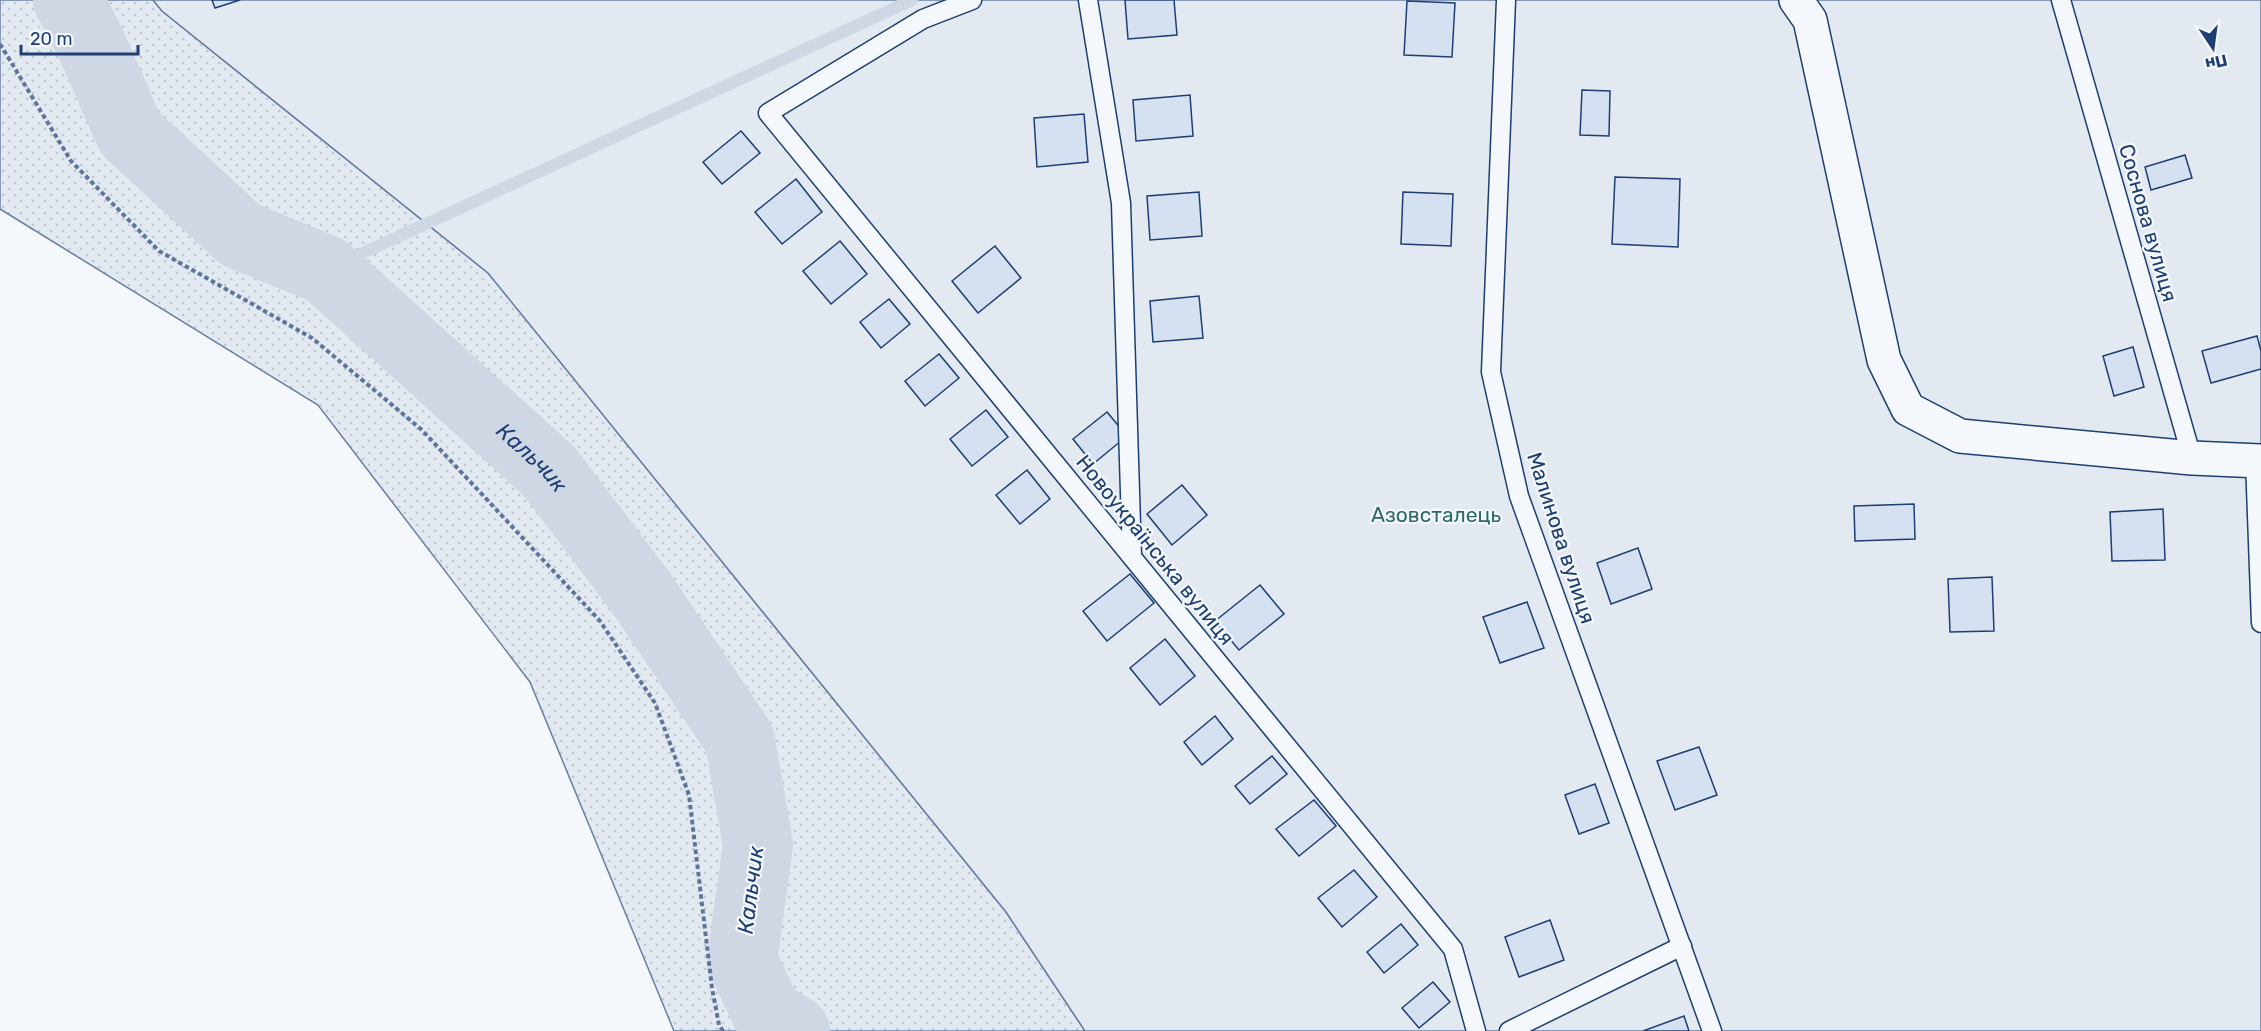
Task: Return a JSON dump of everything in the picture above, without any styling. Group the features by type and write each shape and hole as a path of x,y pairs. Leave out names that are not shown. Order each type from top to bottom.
{"street":[{"path":"1796,0 1809,20 1884,360 1908,408 1960,436 2192,458 2258,461"}],"lane":[{"name":"Новоукраїнська вулиця","path":"972,0 923,19 768,113 1453,949 1476,1031"},
{"path":"1088,0 1121,202 1132,557"},
{"name":"Малинова вулиця","path":"1506,0 1491,372 1520,496 1712,1031"},
{"name":"Соснова вулиця","path":"2061,0 2192,458"},
{"path":"2258,461 2261,623"},
{"path":"1509,1031 1682,946"}],"path":[{"path":"0,44 71,161 159,251 312,338 422,430 600,621 655,703 689,795 712,988 719,1025 723,1031"}],"green space":[{"path":"0,0 153,0 162,11 488,273 1006,912 1085,1031 674,1031 530,682 318,405 0,209"},
{"name":"Азовсталець","path":"153,0 2261,0 2261,1031 1085,1031 1006,912 488,273 162,11"}],"building":[{"path":"212,0 240,0 215,8"},
{"path":"1125,0 1174,0 1177,35 1128,39"},
{"path":"1407,1 1455,3 1452,57 1404,55"},
{"path":"1582,90 1610,91 1609,136 1580,135"},
{"path":"1190,95 1193,136 1136,141 1133,100"},
{"path":"1084,114 1088,162 1037,167 1034,118"},
{"path":"741,131 760,153 722,184 703,162"},
{"path":"2185,155 2192,178 2151,190 2145,167"},
{"path":"1615,177 1680,179 1678,247 1612,244"},
{"path":"796,179 822,212 782,244 755,212"},
{"path":"1199,192 1202,236 1150,240 1147,196"},
{"path":"1403,192 1453,194 1451,246 1401,244"},
{"path":"840,241 867,274 831,304 803,271"},
{"path":"995,246 1021,278 978,313 952,281"},
{"path":"1199,296 1203,338 1153,342 1150,301"},
{"path":"889,299 910,324 881,348 860,322"},
{"path":"2257,336 2261,351 2261,369 2211,383 2202,351"},
{"path":"2133,347 2144,387 2114,396 2103,356"},
{"path":"939,354 959,378 925,406 905,381"},
{"path":"986,410 1008,437 972,466 950,439"},
{"path":"1107,412 1127,436 1093,464 1073,439"},
{"path":"1027,470 1050,499 1020,524 996,495"},
{"path":"1182,485 1207,515 1172,545 1147,514"},
{"path":"1914,504 1915,539 1855,541 1854,506"},
{"path":"2163,509 2165,560 2112,561 2110,512"},
{"path":"1638,548 1652,589 1611,604 1597,563"},
{"path":"1130,574 1154,603 1107,641 1083,611"},
{"path":"1992,577 1994,631 1950,632 1948,579"},
{"path":"1260,585 1284,614 1239,650 1215,621"},
{"path":"1527,602 1544,648 1500,663 1483,617"},
{"path":"1165,639 1195,676 1160,705 1130,668"},
{"path":"1215,716 1233,739 1202,765 1184,742"},
{"path":"1699,747 1717,795 1675,810 1657,761"},
{"path":"1272,756 1287,774 1250,804 1235,786"},
{"path":"1595,784 1609,823 1579,834 1565,795"},
{"path":"1314,800 1336,826 1299,856 1276,829"},
{"path":"1354,870 1377,897 1342,927 1318,898"},
{"path":"1550,920 1564,960 1519,977 1505,937"},
{"path":"1401,924 1418,945 1384,973 1367,952"},
{"path":"1433,982 1450,1002 1419,1028 1402,1008"},
{"path":"1684,1016 1689,1031 1643,1031"}],"waterway":[{"name":"Кальчик","path":"68,0 90,42 130,133 241,235 326,270 549,471 642,594 740,740 758,845 742,960 767,1014 795,1031"},
{"path":"326,270 912,0"}]}
